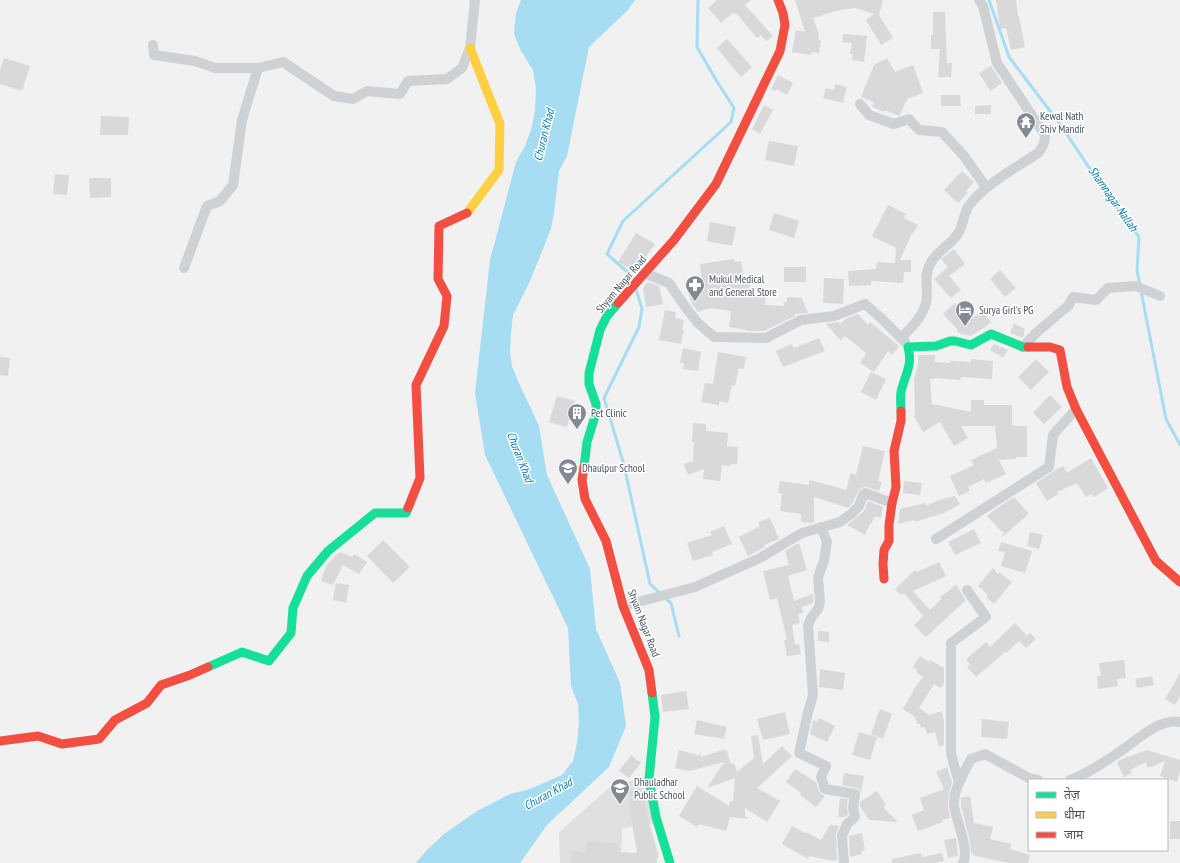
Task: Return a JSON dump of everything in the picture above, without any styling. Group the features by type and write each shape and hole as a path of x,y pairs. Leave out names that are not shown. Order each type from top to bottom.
{"street":[{"path":"153,45 154,55 195,61 214,68 258,68 283,62 334,96 353,99 368,91 400,94 408,81 447,79 462,68 470,48 475,0"},
{"name":"Shyam Nagar Road","path":"670,863 656,818 649,779 655,717 649,670 623,606 606,541 585,499 582,480 587,442 596,413 596,404 588,379 600,330 607,316 674,240 716,184 780,51 785,32 782,8 778,0"},
{"path":"902,338 923,311 926,302 926,274 930,264 936,256 956,238 960,232 967,209 977,195 986,187 1038,153 1043,147 1045,141 1045,135 997,63 983,6 980,0"},
{"path":"0,741 38,736 62,744 99,739 115,720 147,703 161,685 190,675 242,652 268,661 290,633 293,608 307,576 328,551 374,513 406,513 420,478 416,385 444,326 447,296 438,279 439,226 467,213 499,170 500,124 470,48"},
{"path":"184,268 207,206 220,201 233,185 242,120 258,68"},
{"path":"860,104 868,115 894,124 909,118 919,130 942,132 964,156 986,187"},
{"path":"644,273 670,283 684,306 697,322 714,337 766,338 801,320 834,316 865,304 902,338 908,347 910,363 901,393 901,421 894,451 896,487 889,525 889,541 884,550 884,579"},
{"path":"1022,347 1069,305 1073,297 1096,300 1108,288 1136,286 1160,296"},
{"path":"908,347 936,346 950,341 971,345 991,334 1022,347 1050,347 1060,350 1067,387 1076,409 1156,561 1180,582"},
{"path":"936,539 1049,467 1053,435 1076,409"},
{"path":"623,606 695,587 760,558 802,533 840,522 859,506 865,493 892,503"},
{"path":"821,527 826,542 824,561 818,577 820,602 818,609 811,618 808,626 813,695 799,753 826,766 821,777 826,789 855,794 853,808 854,817 847,824 842,836 844,863"},
{"path":"959,783 951,754 951,643 986,617 967,590"},
{"path":"1073,779 1082,776 1152,728 1174,721 1180,722"},
{"path":"963,863 966,859 965,850 954,805 959,783 970,759 985,754 1034,779"}],"shaded area":[{"name":"Dhauladhar Public School","path":"645,777 655,823 622,828 621,863 560,863 559,832 610,787"}],"water":[{"name":"Churan Khad","path":"521,0 635,0 627,11 589,47 567,156 559,171 551,229 530,281 513,315 510,352 512,366 539,426 547,475 590,569 596,629 620,683 626,726 609,767 547,825 520,863 416,863 444,834 477,811 510,794 530,789 562,775 573,761 577,743 579,722 578,704 571,686 568,628 485,455 475,393 490,260 516,162 525,146 531,130 535,111 536,88 533,70 521,51 514,34 516,13"}],"building":[{"path":"717,0 751,0 745,5 773,36 766,41 761,35 757,38 736,13 733,13 721,23 708,8"},
{"path":"795,0 883,0 879,15 893,38 881,45 866,20 874,14 855,8 840,10 813,18 819,34 818,40 821,41 819,53 812,52 811,55 792,52 796,30 805,32"},
{"path":"996,0 1016,0 1025,47 1011,50 1006,28 1000,29"},
{"path":"933,12 945,12 947,63 952,63 951,77 938,77 940,49 931,49 931,35 933,35"},
{"path":"843,34 867,36 864,62 852,60 853,54 850,54 852,43 842,42"},
{"path":"727,39 752,67 741,77 717,48"},
{"path":"4,58 30,66 22,91 0,84 0,70"},
{"path":"887,58 895,72 913,65 923,93 907,99 899,116 885,110 884,112 872,107 874,102 861,97 874,65"},
{"path":"991,66 1002,83 990,91 979,73"},
{"path":"778,75 793,83 787,95 776,89 775,91 771,89"},
{"path":"835,84 847,87 843,103 823,98 826,88 834,90"},
{"path":"941,95 960,95 961,106 941,106"},
{"path":"764,105 773,110 760,134 752,129"},
{"path":"991,105 991,114 975,114 975,106"},
{"path":"101,116 129,117 128,135 100,135"},
{"path":"769,141 798,146 794,166 765,160"},
{"path":"962,171 974,182 966,191 968,193 958,203 944,190"},
{"path":"55,174 69,175 67,195 53,194"},
{"path":"89,178 111,178 111,197 90,198"},
{"path":"888,205 906,214 904,218 918,225 913,234 912,233 900,260 911,260 911,272 904,272 903,283 871,281 871,285 849,286 848,271 876,269 877,262 895,263 896,248 872,236"},
{"path":"774,213 799,221 794,238 769,230"},
{"path":"710,222 736,227 732,246 707,241"},
{"path":"636,233 655,244 635,272 618,262"},
{"path":"954,249 965,264 949,276 961,290 951,298 934,279 948,267 941,259"},
{"path":"734,259 735,262 741,261 744,279 751,280 749,290 751,290 751,295 766,296 765,305 784,306 784,302 787,302 787,297 802,298 808,313 795,314 795,316 764,331 747,331 729,327 731,311 710,308 698,312 692,304 688,292 703,287 700,264"},
{"path":"784,267 806,267 806,282 784,282"},
{"path":"1000,270 1016,288 1005,297 990,279"},
{"path":"824,278 844,279 843,304 823,303"},
{"path":"648,282 659,286 663,304 646,307 643,288"},
{"path":"955,303 971,319 981,311 991,322 970,336 959,333 943,314"},
{"path":"665,310 676,312 675,318 684,320 682,330 684,330 681,344 659,340"},
{"path":"858,314 868,325 870,322 899,346 892,355 888,351 874,372 860,363 866,353 845,336 841,341 826,324 838,322 840,324 847,318"},
{"path":"1014,323 1025,329 1023,338 1010,333"},
{"path":"819,338 825,351 783,367 776,351 792,344 794,348"},
{"path":"994,344 1008,350 1003,358 990,350"},
{"path":"683,348 701,352 698,371 683,369 684,363 680,363"},
{"path":"718,352 746,357 744,369 739,368 735,386 732,385 728,403 719,401 719,405 701,402 705,383 713,384"},
{"path":"918,355 935,355 935,362 971,362 971,359 993,361 992,379 961,377 960,380 930,379 932,404 971,412 971,400 984,400 984,405 1012,405 1012,425 1027,426 1027,457 999,460 1006,474 986,483 984,479 968,487 970,491 959,496 950,476 974,465 971,460 997,448 995,426 961,426 968,438 954,446 940,422 923,432 914,416 914,379 918,365"},
{"path":"0,357 10,358 8,376 0,375"},
{"path":"1036,359 1049,372 1031,390 1018,377"},
{"path":"871,372 886,379 876,400 861,392"},
{"path":"1050,395 1062,407 1044,424 1033,413"},
{"path":"557,396 575,401 567,427 549,422"},
{"path":"693,423 706,424 706,431 728,433 727,446 738,447 737,464 731,464 730,466 722,465 720,481 703,479 704,469 688,475 684,464 693,461"},
{"path":"863,446 885,451 878,481 882,482 879,491 863,487 858,491 853,502 848,508 814,497 814,523 801,522 801,514 780,511 782,494 778,493 780,481 809,485 809,480 846,490 851,473 856,475"},
{"path":"1091,458 1108,488 1094,497 1091,494 1086,497 1077,483 1057,492 1058,494 1047,501 1036,483 1063,466 1067,473"},
{"path":"904,481 922,483 920,495 903,493"},
{"path":"955,496 960,504 944,513 915,522 914,520 898,524 900,509 925,503 926,506 939,500"},
{"path":"1014,497 1029,514 1002,537 1004,531 1002,532 987,516"},
{"path":"868,501 883,507 881,518 875,516 865,535 847,525 864,511"},
{"path":"770,518 779,539 764,545 765,547 748,556 739,537 760,526 758,522"},
{"path":"724,526 732,544 712,552 713,555 693,561 687,543 712,535 710,532"},
{"path":"974,529 981,543 955,555 948,542"},
{"path":"1030,532 1043,535 1039,549 1027,546"},
{"path":"383,540 410,567 393,583 367,556"},
{"path":"1001,542 1032,551 1025,573 1001,566 1005,552 998,551"},
{"path":"799,543 807,570 788,576 794,601 813,594 813,603 802,607 803,613 798,614 800,623 792,625 795,645 799,644 801,654 787,656 784,640 787,640 777,598 770,600 763,571 789,565 785,551"},
{"path":"340,552 352,557 354,554 367,562 359,574 343,565 333,585 321,581 326,566"},
{"path":"939,562 946,576 913,591 930,610 941,599 940,597 956,585 965,601 926,637 914,625 923,616 904,593 901,595 895,589 915,570 917,572"},
{"path":"993,568 998,575 999,572 1012,582 994,604 986,597 988,595 978,586"},
{"path":"336,583 349,585 346,603 333,600"},
{"path":"1015,623 1027,636 1030,633 1036,639 1026,648 1019,641 976,677 967,667 970,664 966,659 986,642 990,647"},
{"path":"818,631 829,632 829,642 818,641"},
{"path":"920,656 929,662 930,660 944,668 944,683 941,688 934,684 919,708 929,715 942,711 944,721 944,745 939,747 935,732 927,734 925,727 921,728 920,724 917,724 915,717 903,709 913,690 923,677 916,672 917,669 913,667"},
{"path":"1124,660 1126,678 1117,679 1118,686 1098,689 1097,676 1101,676 1099,663"},
{"path":"820,669 845,673 843,690 819,687"},
{"path":"1180,673 1180,696 1175,705 1165,699"},
{"path":"1152,676 1154,685 1137,688 1135,679"},
{"path":"686,691 689,709 663,712 661,695"},
{"path":"880,709 892,714 883,739 871,734"},
{"path":"785,712 790,734 763,740 757,719"},
{"path":"819,718 835,726 827,742 810,734 813,720 817,722"},
{"path":"982,719 1009,722 1007,739 981,737"},
{"path":"697,720 727,727 724,739 694,734"},
{"path":"859,732 877,737 870,760 852,755"},
{"path":"758,735 763,764 782,746 792,756 757,788 780,801 767,822 745,808 745,816 749,819 730,817 726,831 699,824 697,827 679,816 697,786 729,806 730,801 733,801 735,778 707,788 724,762 689,771 675,768 679,750 697,755 701,754 701,757 726,749 731,764 734,763 737,772 754,758 751,736"},
{"path":"1147,750 1180,760 1180,771 1177,782 1160,776 1165,761 1148,768 1146,762 1130,770 1132,773 1124,777 1117,762 1128,756"},
{"path":"631,755 641,763 629,778 619,771"},
{"path":"947,767 952,782 948,800 950,818 918,831 912,815 924,810 920,798 944,789 936,772"},
{"path":"795,769 816,782 819,791 825,796 816,807 786,782"},
{"path":"844,773 864,776 861,793 859,789 842,785"},
{"path":"642,789 648,819 659,857 657,858 657,863 570,863 572,850 586,853 587,841 618,843 618,852 637,853 629,805 629,790"},
{"path":"877,791 886,805 883,807 898,822 869,820 860,806 860,802"},
{"path":"970,796 974,823 993,827 990,839 1011,844 1010,849 1030,855 1028,863 1008,863 972,855 973,853 971,853 970,842 961,805 961,798"},
{"path":"840,798 848,799 848,815 845,817 838,817"},
{"path":"1170,821 1180,821 1180,839 1170,839"},
{"path":"830,825 839,826 836,836 837,860 834,861 809,856 808,859 782,844 792,826 821,840"},
{"path":"862,833 865,850 861,851 862,854 850,857 849,836"},
{"path":"956,838 958,856 948,858 944,840"},
{"path":"921,853 922,857 942,853 944,861 935,863 892,863 892,859"}],"waterway":[{"path":"634,280 632,276 607,254 623,221 731,122 734,108 697,47 698,0"},
{"name":"Shamnagar Nallah","path":"989,0 1009,57 1060,124 1106,193 1139,237 1137,271 1140,285"},
{"path":"636,289 642,309 639,327 604,398 624,465 650,584 661,594"},
{"name":"Shamnagar Nallah","path":"1141,291 1166,419 1180,445"},
{"path":"665,598 671,603 679,636"}],"traffic: fast":[{"path":"584,467 587,442 596,413 596,404 589,384 589,373 600,330 607,316 618,303"},
{"path":"901,411 901,392 910,360 908,347 936,346 950,341 971,345 991,334 1023,347 1028,347"},
{"path":"208,667 242,652 269,661 291,633 293,608 307,576 328,551 375,513 406,513 408,508"},
{"path":"652,693 655,717 649,779 656,817 670,863"}],"traffic: slow":[{"path":"467,213 499,170 500,124 470,48"}],"traffic: jam":[{"path":"618,303 674,240 716,184 780,51 785,25 783,13 778,0"},
{"path":"408,508 420,478 416,385 444,326 447,296 438,279 439,226 467,213"},
{"path":"1028,347 1050,347 1060,350 1067,387 1076,409 1156,561 1180,582"},
{"path":"884,579 884,550 889,541 889,525 896,487 894,451 901,421 901,411"},
{"path":"584,467 582,480 585,499 606,541 623,606 649,670 652,693"},
{"path":"0,741 38,736 62,744 99,739 115,720 147,703 161,685 208,667"}],"place":[{"name":"Kewal Nath Shiv Mandir","path":"1026,139"},
{"name":"Mukul Medical and General Store","path":"695,302"},
{"name":"Surya Girl's PG","path":"965,327"},
{"name":"Pet Clinic","path":"577,430"},
{"name":"Dhaulpur School","path":"568,485"},
{"name":"Dhauladhar Public School","path":"620,805"}]}
